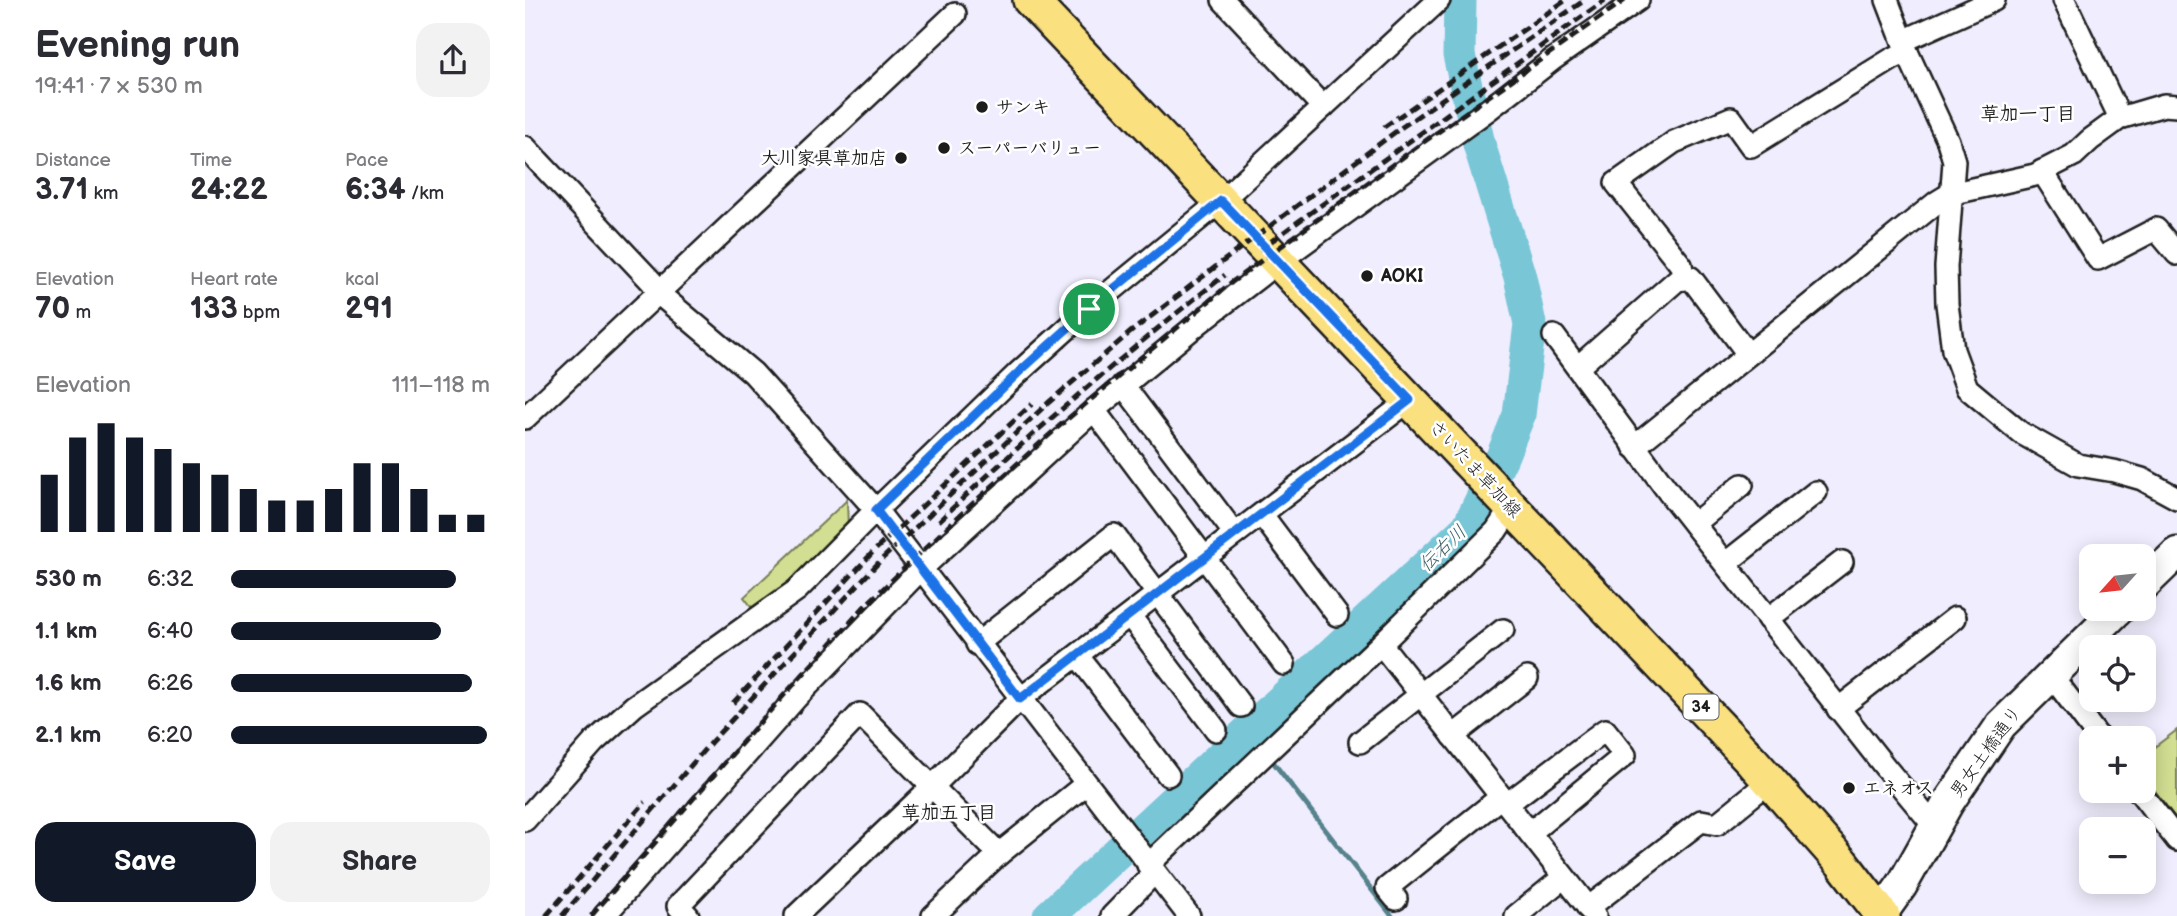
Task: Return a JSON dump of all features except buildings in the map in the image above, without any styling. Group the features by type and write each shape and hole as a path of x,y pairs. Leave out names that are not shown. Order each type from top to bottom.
{"main road":[{"name":"さいたま草加線","path":"1030,0 1511,508 1596,594 1770,781 1842,863 1881,915"}],"street":[{"path":"1223,0 1323,107"},
{"path":"525,820 594,742 634,706 797,590 1018,373 1089,309 1221,201 1439,0"},
{"path":"604,916 796,698 921,569 1094,410 1278,262 1552,60 1639,0"},
{"path":"1887,0 1954,160 1946,267 1947,304 1954,350 1967,388 2021,433 2078,465 2142,479 2177,498"},
{"path":"1684,279 1681,265 1616,183 1674,142 1731,118 1751,146 1892,59 1905,47 1994,0"},
{"path":"2064,0 2120,118"},
{"path":"525,418 955,14"},
{"path":"1634,447 1937,202 1951,194 2035,175 2074,155 2090,139 2120,118 2164,105 2177,106"},
{"path":"525,147 652,282 659,293 753,373 876,510 1188,916"},
{"path":"2042,171 2098,258 2156,229 2177,254"},
{"path":"1578,367 1677,280 1691,278 1748,354"},
{"path":"1554,336 1634,447 1838,709 1935,827"},
{"path":"1123,386 1235,534"},
{"path":"796,916 1020,699 1410,400"},
{"path":"1094,410 1285,664"},
{"path":"1694,524 1742,485"},
{"path":"1726,563 1816,492"},
{"path":"1112,916 1149,865 1496,531 1511,508"},
{"path":"1262,515 1337,615"},
{"path":"977,644 1114,535 1241,706"},
{"path":"2156,573 2177,553"},
{"path":"1768,619 1842,562"},
{"path":"1130,616 1216,730"},
{"path":"1838,709 1955,618"},
{"name":"男女土橋通り","path":"1881,915 1902,885 1978,756 2001,725 2106,621"},
{"path":"1360,742 1503,630"},
{"path":"1381,644 1592,912 1701,821 1717,824 1770,781"},
{"path":"1077,656 1168,775"},
{"path":"2050,675 2090,726"},
{"path":"1453,736 1527,678"},
{"path":"688,916 678,906 860,714 999,854"},
{"path":"1396,899 1387,888 1504,800 1605,730 1625,755 1530,833"},
{"path":"933,916 999,854 1086,784"},
{"path":"2148,803 2177,840"},
{"path":"1516,916 1565,877"}],"green space":[{"path":"847,500 848,528 779,595 754,610 744,597"},
{"path":"2177,730 2177,820 2156,792 2156,746"}],"waterway":[{"name":"伝右川","path":"1049,916 1468,527 1502,457 1519,415 1530,324 1520,277 1479,144 1459,55 1460,0"},
{"path":"1249,730 1264,750"},
{"path":"1270,758 1392,916"}],"railway":[{"path":"1384,127 1566,0"},
{"path":"562,916 711,742 881,560 1048,403 1132,331 1218,265 1402,127 1585,0"},
{"path":"1259,250 1605,0"},
{"path":"591,916 865,606 959,516 1065,421 1232,282 1625,0"},
{"path":"939,521 1079,394 1225,275"},
{"path":"733,703 873,552 1032,404"},
{"path":"546,916 645,802"}],"place":[{"name":"サンキ","path":"982,107"},
{"name":"スーパーバリュー","path":"944,148"},
{"name":"大川家具草加店","path":"901,158"},
{"name":"AOKI","path":"1367,276"},
{"name":"エネオス","path":"1849,788"}],"district":[{"name":"草加一丁目","path":"2028,114"},
{"name":"草加五丁目","path":"949,813"}],"route":[{"path":"1221,201 1410,400 1020,699 876,510 1018,373 1089,309 1221,201"}]}
